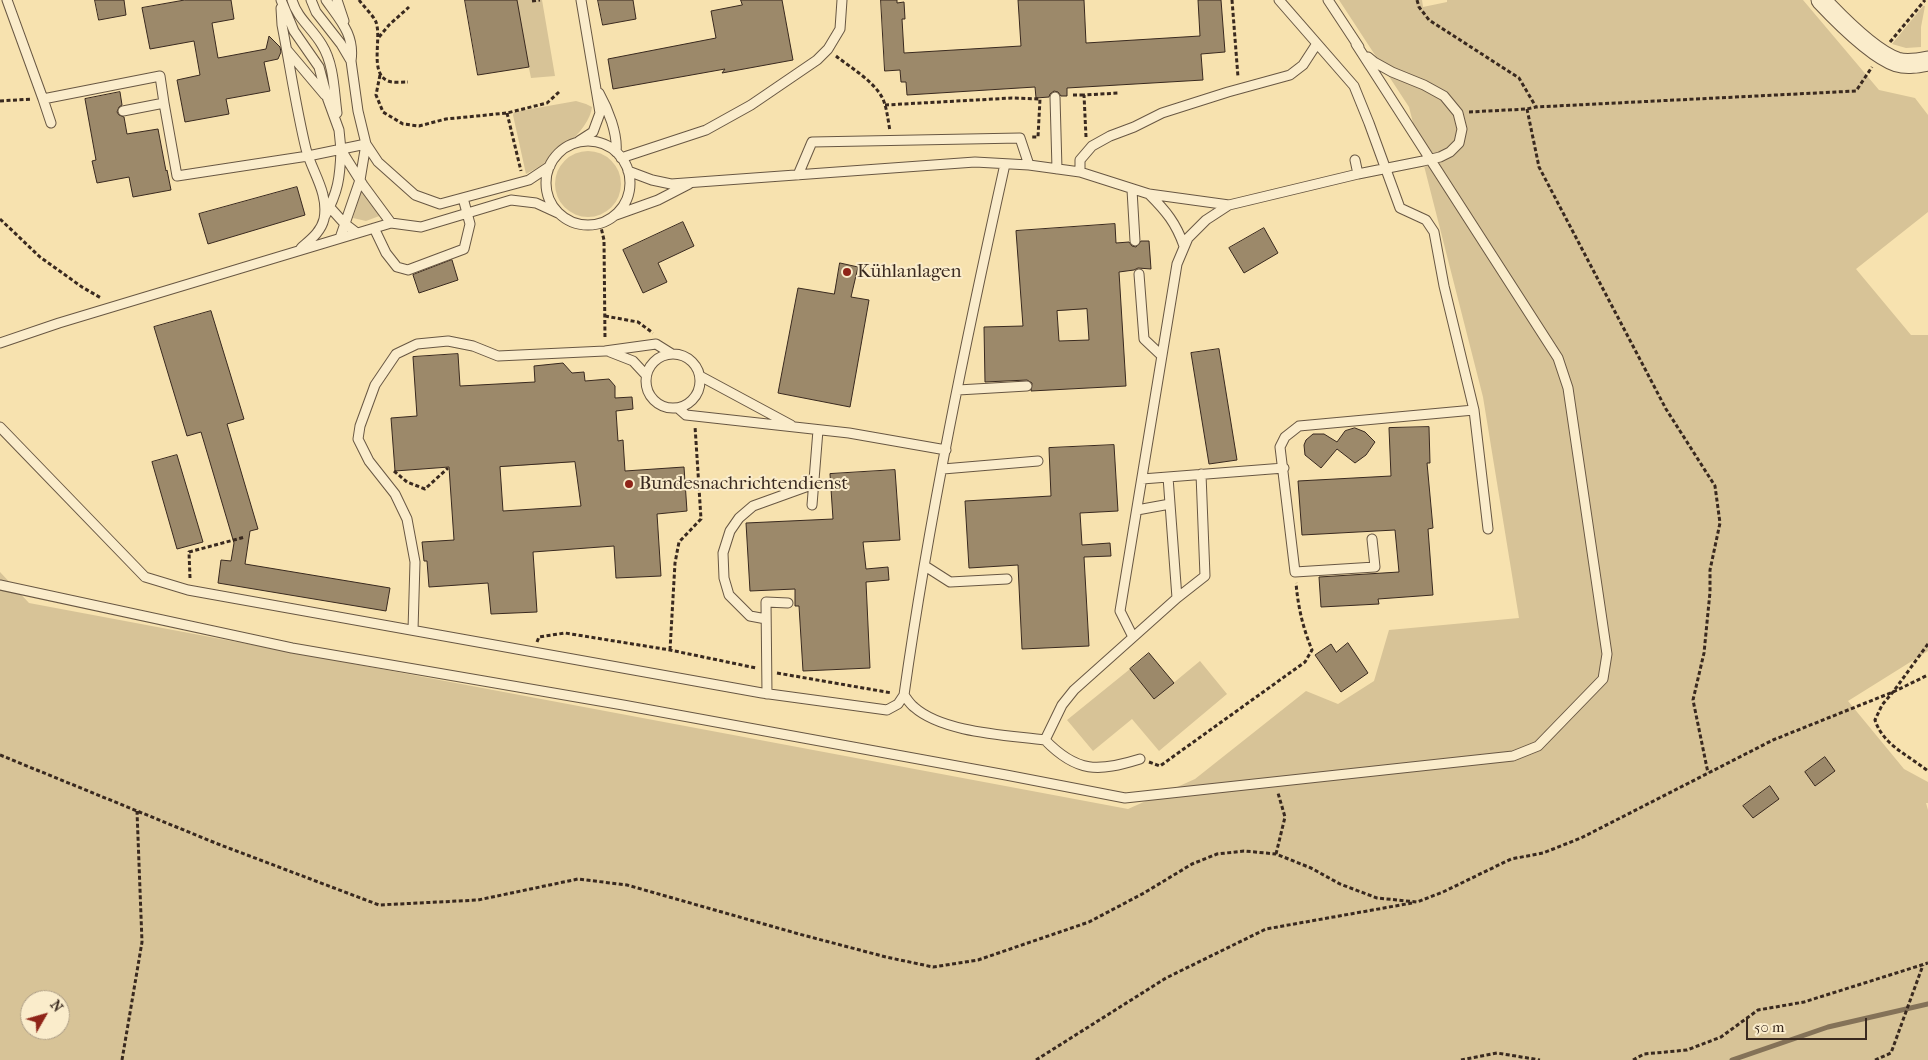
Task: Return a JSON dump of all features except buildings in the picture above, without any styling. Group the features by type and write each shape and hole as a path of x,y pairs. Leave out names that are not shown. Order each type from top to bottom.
{"street":[{"path":"1822,0 1838,18 1880,53 1896,62 1908,64 1928,61"}],"lane":[{"path":"7,0 52,123"},
{"path":"281,0 294,32 319,66 327,98 339,130"},
{"path":"281,0 282,25 308,156 320,183 324,199 324,218"},
{"path":"292,0 300,17 322,45 330,62 341,150 336,196 319,231 300,250"},
{"path":"311,0 316,12 341,44 350,61 358,111 366,144 378,162 415,196 440,204 529,180 550,166"},
{"path":"326,0 345,26"},
{"path":"337,0 352,50 350,61"},
{"path":"560,214 552,204 547,191 546,178 550,166 560,152 593,132 600,113 581,0"},
{"path":"619,155 706,130 752,105 817,60 828,49 840,29 842,0"},
{"path":"1279,0 1316,45 1354,86 1400,208 1426,220 1434,232 1444,286 1474,410 1488,529"},
{"path":"0,585 292,648 623,705 1006,774 1125,798 1513,756 1538,746 1603,679 1607,654 1568,388 1558,358 1328,0"},
{"path":"1133,637 1120,611 1177,264 1188,238 1206,220 1229,205 1358,174 1431,159 1450,152 1459,143 1462,129 1458,113 1444,96 1374,62 1356,44"},
{"path":"1080,172 1080,160 1092,146 1110,136 1134,128 1162,113 1290,75 1303,65 1316,45"},
{"path":"287,50 327,98"},
{"path":"43,99 160,76 177,176 308,156 366,144"},
{"path":"597,91 605,103 619,155 628,171 630,184 628,196 622,207 613,216"},
{"path":"1055,97 1057,169"},
{"path":"123,111 164,103"},
{"path":"798,175 812,142 1020,138 1029,165"},
{"path":"574,143 596,142 607,146 619,155"},
{"path":"340,238 360,180 366,144"},
{"path":"341,150 390,224"},
{"path":"1355,160 1358,174"},
{"path":"628,171 652,180 671,184 975,162 1029,165 1080,172 1149,194 1229,205"},
{"path":"0,427 145,577 188,590 532,652 767,694 887,710 898,704 904,695 946,450 970,326 1005,164"},
{"path":"0,343 115,306 390,224 422,227 511,200 536,203 569,220 579,224 590,225 600,223 613,216 658,200 693,182"},
{"path":"1132,190 1135,241"},
{"path":"1149,194 1168,212 1179,231 1184,246"},
{"path":"374,228 386,253 397,266 408,270 464,249 470,224 463,198"},
{"path":"324,199 329,208 357,233"},
{"path":"1139,274 1144,339 1162,356"},
{"path":"413,630 415,562 407,519 395,494 370,461 358,439 360,426 375,385 396,354 418,344 448,341 473,346 498,356 605,351 656,344 672,354"},
{"path":"605,351 624,356 633,361 646,375"},
{"path":"672,354 680,354 693,362 700,376 699,390 696,397 691,402 678,408 663,406 651,397 646,383 646,375 649,368 658,358 672,354"},
{"path":"700,376 796,427"},
{"path":"958,390 1027,386"},
{"path":"678,408 686,415 849,433 946,450"},
{"path":"1372,539 1375,567 1295,572 1280,447 1284,437 1298,426 1474,410"},
{"path":"812,505 818,430"},
{"path":"943,469 1038,461"},
{"path":"1142,478 1284,468"},
{"path":"1045,740 1062,705 1074,690 1177,598 1205,576 1201,474"},
{"path":"1168,477 1177,598"},
{"path":"766,620 750,616 729,595 724,578 723,553 730,531 739,518 753,506 814,484"},
{"path":"1137,510 1170,504"},
{"path":"925,566 950,582 1007,579"},
{"path":"767,694 766,602 788,602"},
{"path":"904,695 914,707 938,721 962,729 1045,740 1059,755 1078,766 1099,767 1140,760"}],"path":[{"path":"359,0 376,21 378,38 377,62 380,75 376,95 383,112 403,124 419,126 446,119 507,113 546,103 559,92"},
{"path":"532,1 540,0"},
{"path":"1232,0 1239,89"},
{"path":"1417,0 1418,7 1429,20 1519,78 1536,107"},
{"path":"1458,113 1536,107 1856,91 1880,53 1925,0"},
{"path":"378,38 409,7"},
{"path":"828,49 872,85 882,98 885,105 891,141"},
{"path":"380,75 389,82 408,82"},
{"path":"1073,95 1119,93"},
{"path":"1084,95 1089,150"},
{"path":"885,105 1012,98 1040,99 1038,137 1020,138"},
{"path":"0,101 43,99"},
{"path":"1527,109 1539,167 1666,409 1715,486 1720,523 1710,570 1710,592 1704,653 1693,700 1708,773"},
{"path":"507,113 523,182"},
{"path":"0,218 40,256 82,287 115,306"},
{"path":"600,223 604,240 605,351"},
{"path":"605,316 638,322 654,334 656,344"},
{"path":"670,650 675,563 679,542 701,519 694,416"},
{"path":"388,466 407,482 425,489 448,468"},
{"path":"188,590 190,576 189,552 245,537"},
{"path":"1140,760 1160,766 1304,662 1312,650 1305,633 1298,605 1295,572"},
{"path":"532,652 539,637 565,633 670,650 766,670 904,695"},
{"path":"1928,644 1882,704 1875,720 1878,731 1889,743 1928,771"},
{"path":"1036,1060 1166,978 1266,929 1417,902 1443,892 1511,859 1543,853 1581,838 1773,740 1893,692 1928,675"},
{"path":"0,755 137,811 379,905 478,900 578,879 627,885 799,934 933,967 978,960 1089,922 1144,893 1192,864 1217,854 1244,851 1276,854 1312,868 1340,884 1377,898 1417,902"},
{"path":"1267,782 1278,792 1285,817 1276,854"},
{"path":"122,1060 142,942 137,811"},
{"path":"1633,1060 1644,1054 1687,1050 1721,1037 1758,1010 1804,1002 1928,963"},
{"path":"1874,1060 1891,1053 1923,964"},
{"path":"1461,1060 1497,1052 1540,1060"}],"shaded area":[{"path":"515,0 542,0 555,76 531,78"},
{"path":"1339,0 1422,0 1423,7 1447,2 1447,0 1803,0 1879,90 1915,98 1928,115 1928,212 1856,269 1911,335 1928,335 1928,651 1848,701 1904,769 1928,782 1928,803 1926,803 1928,810 1928,1060 0,1060 0,572 29,603 1128,809 1195,779 1306,691 1338,704 1374,681 1389,630 1519,618 1483,397 1409,107"},
{"path":"1923,6 1925,6 1921,27 1921,47 1906,48 1892,44"},
{"path":"576,101 592,107 584,126 556,155 526,174 513,115 514,112"},
{"path":"588,151 601,154 611,161 618,171 621,184 618,197 611,207 601,214 588,217 575,214 565,207 558,197 555,184 558,171 565,161 575,154"},
{"path":"361,190 382,215 366,221 353,218"},
{"path":"1200,661 1227,694 1159,751 1132,719 1093,751 1067,720 1130,669 1154,699"}],"waterway":[{"path":"1732,1060 1828,1027 1928,1004"}],"place":[{"name":"Kühlanlagen","path":"847,272"},
{"name":"Bundesnachrichtendienst","path":"629,484"}]}
